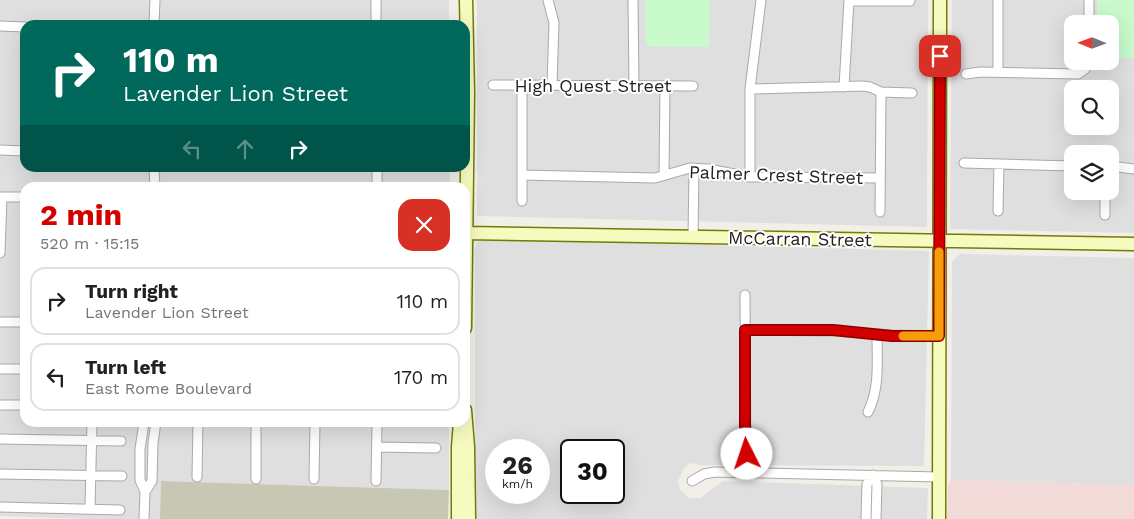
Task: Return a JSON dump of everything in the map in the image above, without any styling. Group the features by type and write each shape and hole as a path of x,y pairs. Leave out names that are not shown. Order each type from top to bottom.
{"street":[{"path":"154,20 155,0"},
{"path":"376,0 376,20"},
{"path":"466,0 466,20"},
{"path":"548,0 554,24 552,86"},
{"path":"633,0 634,86"},
{"path":"750,177 750,89 761,0"},
{"path":"939,519 940,0"},
{"path":"998,0 998,72"},
{"path":"1088,15 1089,0"},
{"path":"844,87 849,1 910,1"},
{"path":"0,26 20,27"},
{"path":"966,74 998,72 1078,74 1082,70"},
{"name":"High Quest Street","path":"493,85 693,86"},
{"path":"522,85 522,201"},
{"path":"664,175 665,86"},
{"path":"750,89 870,87 881,92 912,93"},
{"path":"880,212 881,92"},
{"path":"0,150 20,151"},
{"path":"964,163 1064,166"},
{"path":"998,211 999,164"},
{"path":"1119,167 1134,169"},
{"path":"693,236 694,168"},
{"name":"Palmer Crest Street","path":"522,175 655,178 694,168 716,170 750,177 880,178"},
{"path":"0,253 1,197 20,197"},
{"path":"1105,200 1105,215"},
{"name":"McCarran Street","path":"470,233 1134,244"},
{"path":"744,295 746,472"},
{"path":"0,322 20,322"},
{"path":"745,330 833,330 877,335 939,336"},
{"path":"868,412 873,402 876,387 877,335"},
{"path":"0,369 20,369"},
{"path":"0,405 20,405"},
{"path":"90,510 92,427"},
{"path":"143,427 140,449 140,480 145,492 144,519"},
{"path":"145,492 152,481 155,427"},
{"path":"197,477 198,427"},
{"path":"256,427 256,479"},
{"path":"314,480 315,427"},
{"path":"376,480 377,427"},
{"path":"458,519 460,427"},
{"path":"466,427 468,519"},
{"path":"0,440 121,441"},
{"path":"377,447 436,448"},
{"path":"692,481 704,474 715,472 939,477"},
{"path":"0,474 122,476"},
{"path":"866,519 867,484 873,475"},
{"path":"873,475 877,484 876,519"},
{"path":"0,507 120,510"}],"shaded area":[{"path":"0,0 449,0 449,20 20,20 20,172 450,172 449,182 20,182 20,427 449,427 449,490 162,481 160,519 0,516"},
{"path":"477,0 928,0 927,227 477,216"},
{"path":"952,0 1134,0 1134,233 950,229"},
{"path":"484,239 929,251 924,466 700,465 690,463 684,468 678,481 680,490 689,498 700,498 723,481 928,488 927,519 475,519 475,249 477,242"},
{"path":"960,254 1134,258 1134,485 951,480 952,262"},
{"path":"951,480 1134,485 1134,519 947,519 948,485"},
{"path":"161,481 449,490 448,519 160,519"}],"green space":[{"path":"646,0 710,0 709,47 646,46"},
{"path":"1097,0 1134,0 1134,58 1119,58 1119,15 1097,15"}],"slow traffic":[{"path":"903,336 939,336 939,252"}],"route":[{"path":"747,454 745,425 745,330 833,330 892,336 939,336 940,56"}]}
